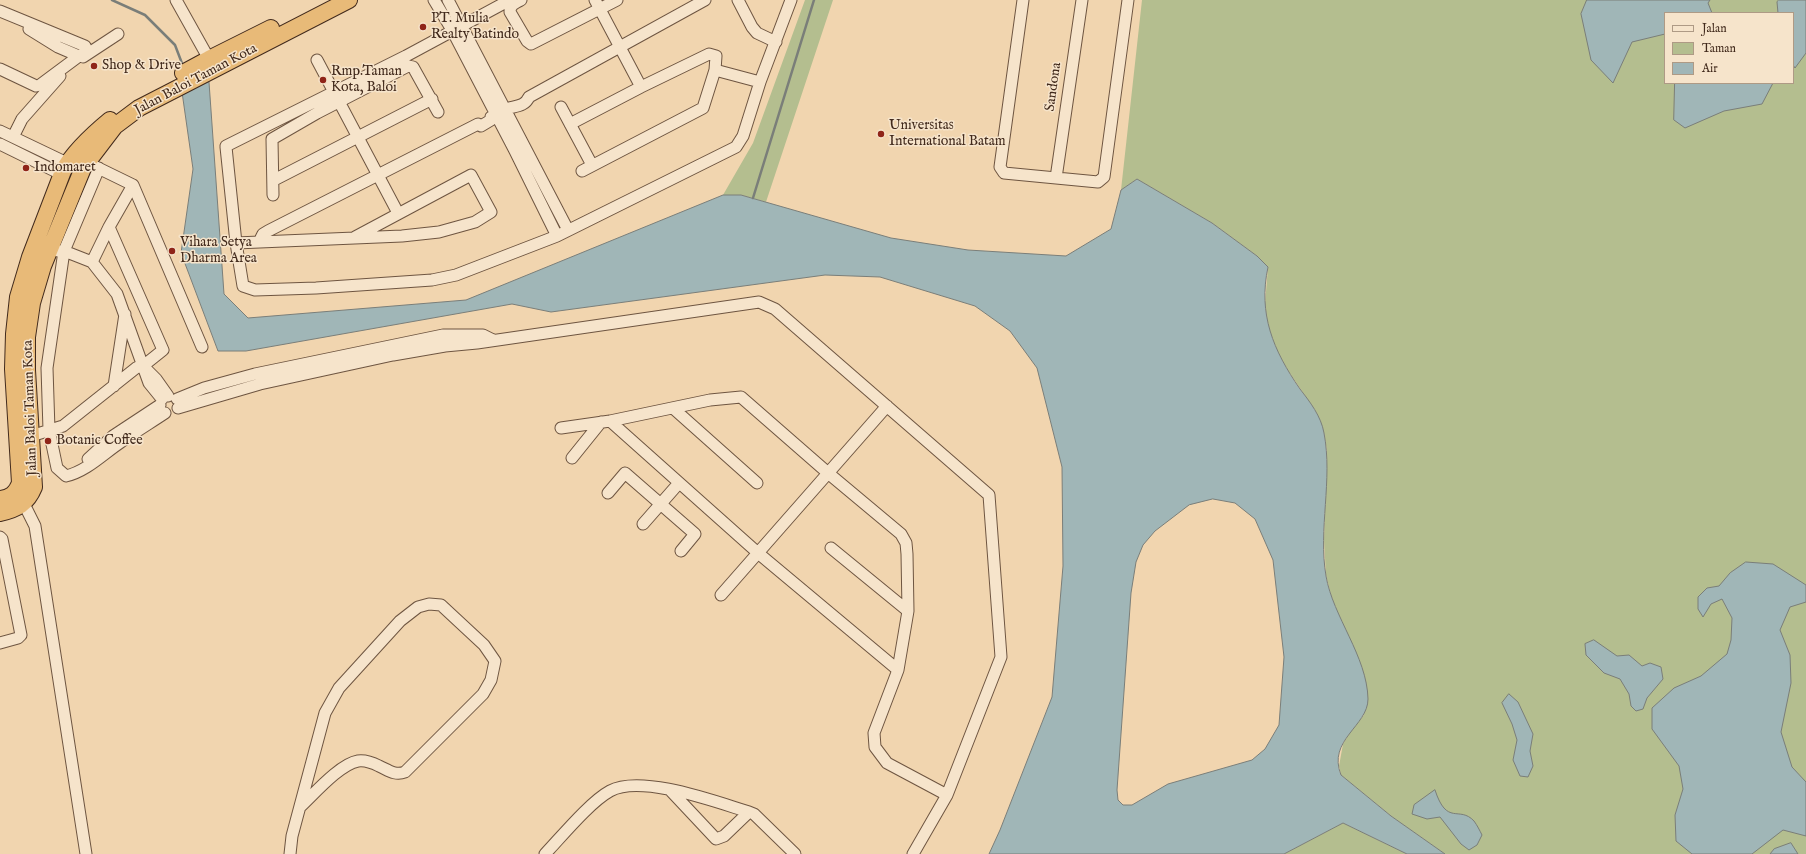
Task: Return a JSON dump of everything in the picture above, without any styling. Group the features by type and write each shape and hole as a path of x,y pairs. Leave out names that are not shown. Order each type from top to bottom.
{"highway":[{"name":"Jalan Baloi Taman Kota","path":"8,505 30,496 34,487 31,436 14,334 18,297 30,257 64,169 84,144 142,95 187,77 296,22 327,0"},
{"name":"Jalan Baloi Taman Kota","path":"8,505 20,483 20,364 27,337 32,303 57,251 92,165 116,126 125,118 187,77 209,58 348,0"}],"street":[{"path":"176,0 209,58"},
{"path":"434,0 457,28"},
{"path":"448,0 457,28 500,112 532,171 568,230"},
{"path":"273,195 274,180 272,139 406,56 510,0"},
{"path":"521,0 513,4 510,8 510,12 527,41 531,44 597,4 617,0"},
{"path":"259,242 263,234 268,231 379,176 478,124 478,121 488,114 500,112 520,105 527,101 529,97 705,0"},
{"path":"438,112 413,67 408,66 226,147 236,243 243,286 255,290 432,280 456,275 557,236 736,147 743,136 760,82 791,0"},
{"path":"1023,0 1000,167 1004,173 1098,182 1104,177 1128,0"},
{"name":"Sandona","path":"1056,178 1082,0"},
{"path":"739,1 752,27 757,33 776,42"},
{"path":"597,4 618,47 641,87"},
{"path":"0,11 86,46 87,50 85,54 79,56 40,85 36,86 0,69"},
{"path":"13,136 22,119 62,74 83,57 118,34"},
{"path":"570,124 709,54 716,56 715,70 703,108 582,171"},
{"path":"317,60 398,213"},
{"path":"715,70 760,82"},
{"path":"274,180 432,99"},
{"path":"561,107 592,165"},
{"path":"0,131 13,136 64,169"},
{"path":"0,144 64,169"},
{"path":"92,165 133,185 202,347"},
{"path":"532,171 557,236"},
{"path":"236,243 402,236 439,232 475,222 491,212 471,175 355,237"},
{"path":"92,262 133,185"},
{"path":"31,436 63,426 136,368 163,350 109,228"},
{"path":"168,403 156,378 142,365 118,294 92,262 57,251 47,368 49,430 56,468 66,476 71,475 113,436 168,403 393,355 445,346 759,302 775,309 989,495 1001,656 946,795 913,854"},
{"path":"114,386 125,311"},
{"path":"561,428 605,422 674,409 710,400 741,397 901,534 906,543 908,554 908,611 898,670 874,734 875,747 887,763 946,795"},
{"path":"721,595 887,406"},
{"path":"674,409 757,483"},
{"path":"605,422 679,483 898,670"},
{"path":"572,458 605,422"},
{"path":"608,493 625,473 695,534 680,551"},
{"path":"643,524 679,483"},
{"path":"8,505 35,526 86,854"},
{"path":"0,537 2,539 21,635 18,638 0,642"},
{"path":"831,548 908,611"},
{"path":"290,854 292,836 325,713 339,688 406,616 418,607 429,604 441,604 484,645 495,661 491,680 483,694 405,772 395,774 369,762 356,762 348,765 300,807"},
{"path":"545,854 600,798 612,790 640,785 669,790 754,814 794,854"},
{"path":"669,790 716,839 724,836 749,812"}],"green space":[{"path":"805,0 833,0 766,202 741,195 723,195 753,143"},
{"path":"1142,0 1806,0 1806,854 1445,854 1391,816 1341,775 1339,766 1343,744 1351,730 1364,715 1365,682 1331,596 1326,575 1324,540 1327,451 1324,433 1316,412 1287,369 1277,351 1268,327 1265,304 1268,267 1257,256 1212,223 1137,179 1121,190"},
{"path":"1343,823 1407,854 1284,854"}],"water":[{"path":"1587,0 1710,0 1708,3 1712,12 1664,12 1664,34 1632,42 1613,83 1591,60 1581,14"},
{"path":"1779,0 1806,0 1806,53 1795,68 1794,12 1778,12 1777,2"},
{"path":"209,82 224,294 248,318 466,300 723,195 741,195 891,238 968,250 1066,256 1111,229 1121,190 1137,179 1212,223 1257,256 1268,267 1265,284 1265,300 1270,331 1275,346 1290,374 1315,410 1323,427 1327,469 1324,522 1324,558 1326,576 1335,606 1362,667 1368,699 1366,709 1362,717 1343,743 1339,752 1338,763 1341,775 1391,816 1445,854 1407,854 1343,823 1284,854 989,854 1000,830 1052,697 1063,566 1062,467 1037,368 1010,331 975,306 880,277 825,275 551,312 512,304 246,351 218,351 181,253 193,169 182,92 200,83","holes":["1213,499 1235,503 1255,519 1273,560 1284,657 1279,725 1265,749 1252,760 1168,784 1132,805 1123,805 1118,800 1117,790 1131,593 1136,562 1143,545 1155,531 1189,505"]},
{"path":"1675,84 1772,84 1762,104 1724,111 1685,128 1674,120"},
{"path":"1746,562 1773,564 1806,585 1806,602 1790,607 1780,630 1790,655 1791,683 1781,732 1792,767 1806,782 1806,836 1783,830 1752,854 1692,854 1676,841 1675,815 1683,789 1679,766 1652,729 1652,708 1674,688 1701,676 1727,654 1731,640 1732,618 1722,599 1711,604 1703,617 1698,609 1698,597 1707,588 1719,586 1730,573"},
{"path":"1594,640 1617,656 1629,655 1642,666 1650,663 1661,667 1663,679 1647,698 1643,709 1636,711 1631,706 1629,694 1620,679 1604,673 1586,655 1585,644"},
{"path":"1509,694 1518,702 1533,734 1530,751 1533,766 1528,777 1520,776 1513,760 1517,740 1512,724 1502,703"},
{"path":"1435,790 1444,808 1449,812 1469,817 1474,821 1482,835 1477,845 1469,850 1461,844 1440,817 1427,819 1412,814 1414,805"},
{"path":"1791,843 1798,854 1770,854 1774,849"}],"waterway":[{"path":"112,0 145,15 175,45 183,66"},
{"path":"753,198 814,0"}],"place":[{"name":"PT. Mulia Realty Batindo","path":"423,27"},
{"name":"Shop & Drive","path":"94,66"},
{"name":"Rmp.Taman Kota, Baloi","path":"323,80"},
{"name":"Universitas International Batam","path":"881,134"},
{"name":"Indomaret","path":"26,168"},
{"name":"Vihara Setya Dharma Area","path":"172,251"},
{"name":"Botanic Coffee","path":"48,441"}]}
